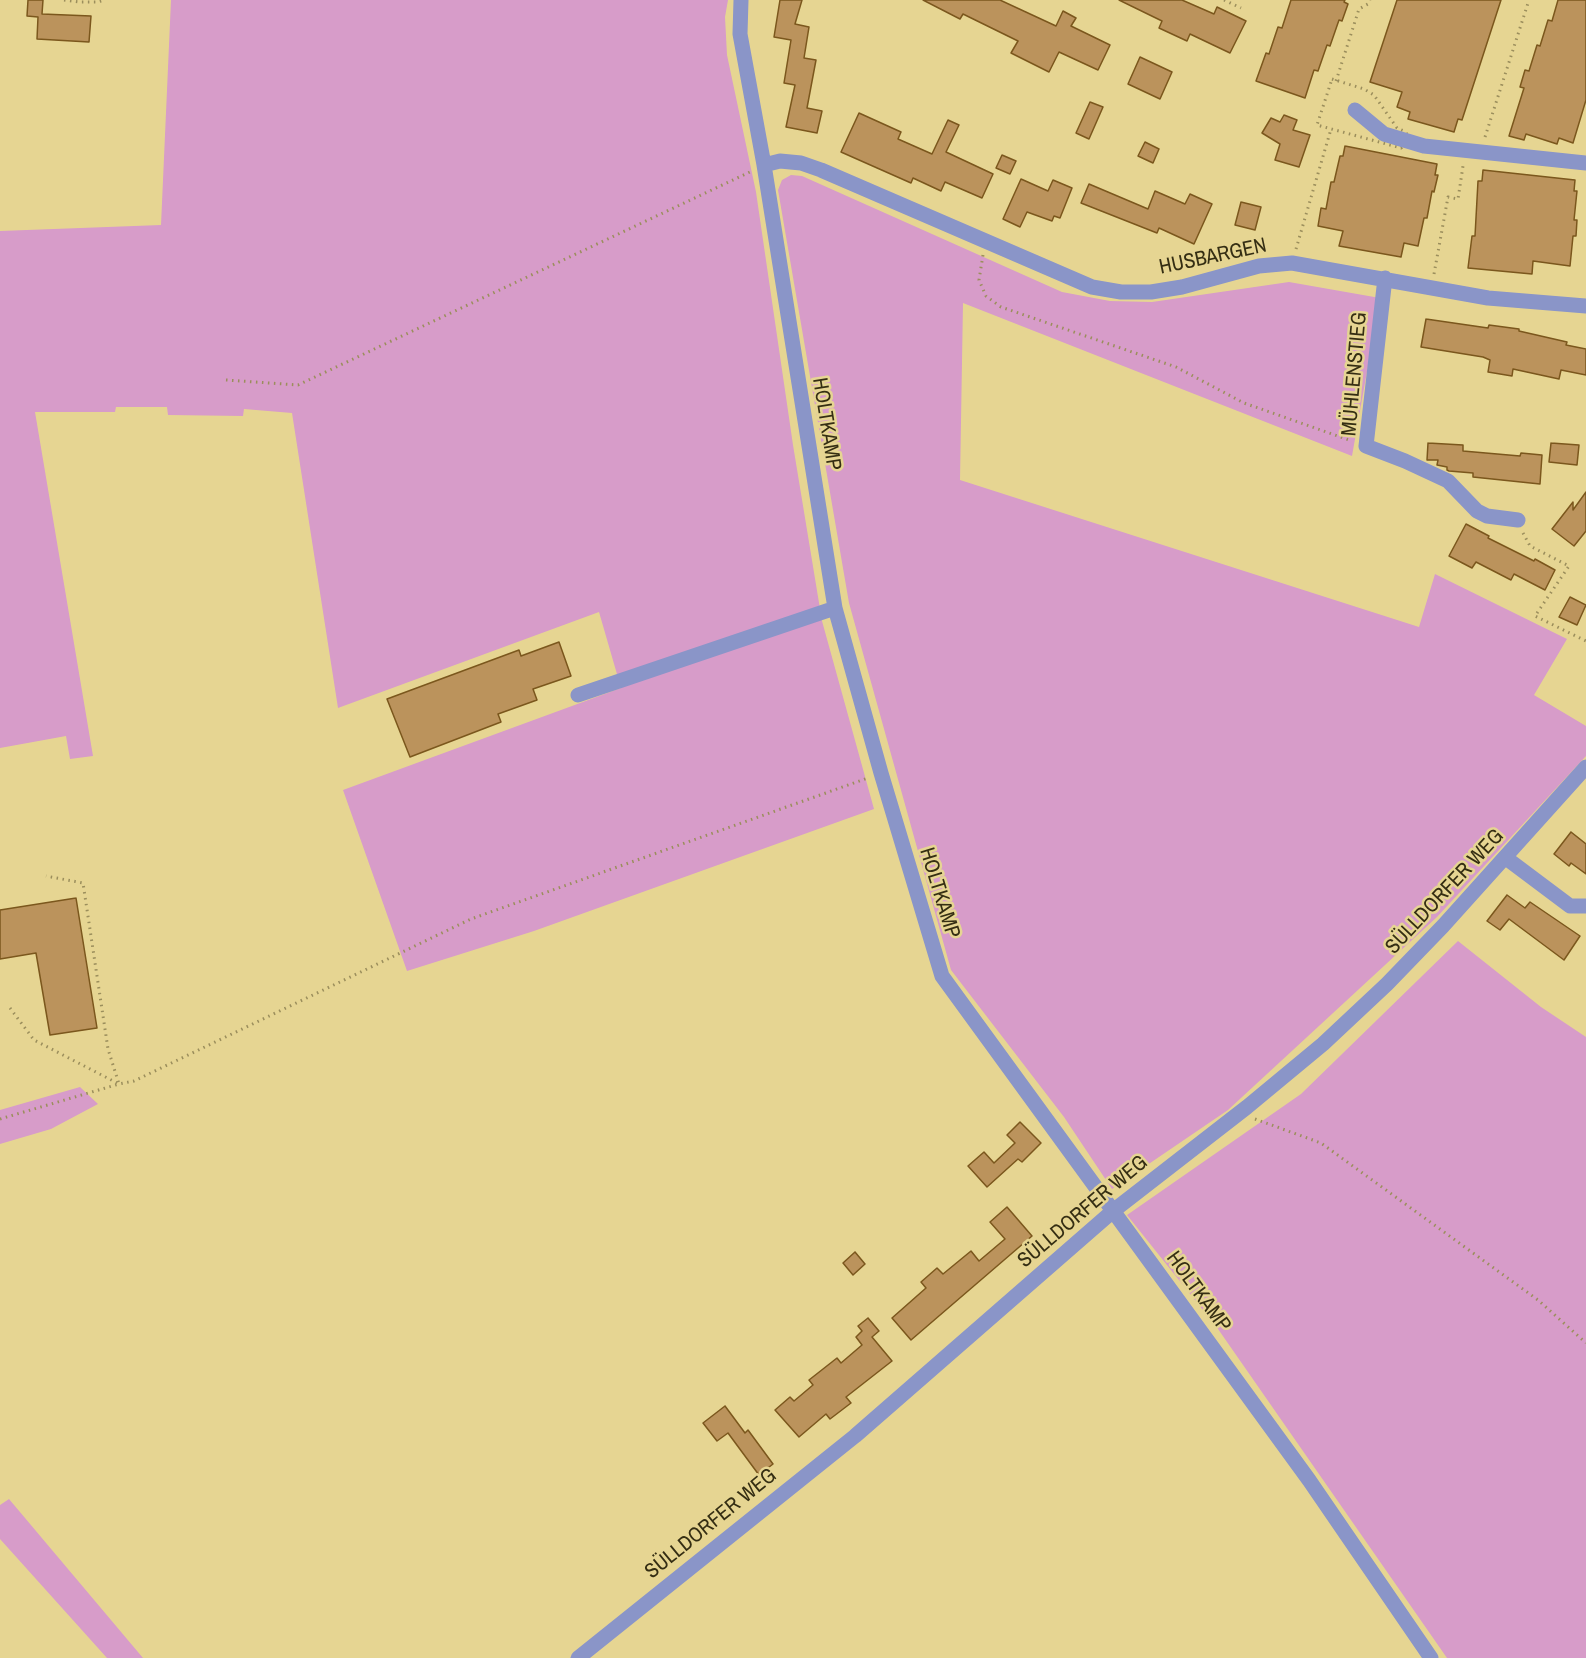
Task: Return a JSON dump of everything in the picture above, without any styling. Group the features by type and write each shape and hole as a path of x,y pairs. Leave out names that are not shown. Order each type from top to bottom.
{"street":[{"name":"HOLTKAMP","path":"741,0 740,34 764,165 835,608 880,773 942,976 1309,1480 1431,1658"},
{"path":"1354,110 1384,134 1424,146 1586,163"},
{"name":"HUSBARGEN","path":"764,165 780,161 801,163 821,170 1092,287 1121,292 1151,292 1182,287 1259,266 1292,263 1488,298 1586,306"},
{"name":"MÜHLENSTIEG","path":"1386,278 1366,446 1448,481 1477,511 1487,516 1518,520"},
{"path":"578,695 835,608"},
{"name":"SÜLLDORFER WEG","path":"578,1658 855,1436 1113,1211 1247,1107 1323,1044 1387,984 1506,858 1586,767"},
{"path":"1506,858 1570,906 1586,906"}],"path":[{"path":"64,0 79,2 105,0"},
{"path":"1224,0 1241,8"},
{"path":"1336,81 1359,9 1368,4 1370,0"},
{"path":"1431,288 1448,197 1458,199 1473,150 1529,0"},
{"path":"1292,263 1331,128 1317,125 1332,79 1364,89 1374,95 1397,128 1406,132 1409,141"},
{"path":"226,380 298,385 764,165"},
{"path":"985,241 980,280 986,296 1001,307 1176,367 1244,403 1366,446"},
{"path":"1518,520 1530,546 1569,566 1535,616 1586,641"},
{"path":"0,1119 134,1081 471,919 880,773"},
{"path":"46,876 83,884 108,1049 119,1084"},
{"path":"10,1008 34,1040 119,1084"},
{"path":"1254,1119 1321,1143 1538,1300 1586,1343"}],"shaded area":[{"path":"171,0 728,0 725,17 727,55 756,192 793,445 822,621 874,809 534,931 407,971 343,790 621,688 599,612 338,708 292,413 244,409 243,416 168,415 167,407 116,407 115,412 35,412 93,756 70,759 66,736 0,748 0,231 161,225"},
{"path":"791,175 802,176 1062,292 1110,301 1152,302 1289,282 1380,298 1352,456 963,303 960,480 1419,627 1435,574 1567,639 1534,695 1586,726 1586,756 1437,917 1228,1110 1112,1189 1064,1117 951,970 849,603 778,190 782,180"},
{"path":"1458,941 1541,1007 1586,1037 1586,1658 1447,1658 1218,1329 1127,1215 1301,1094"},
{"path":"80,1087 98,1104 51,1129 0,1144 0,1110"},
{"path":"9,1499 143,1658 107,1658 0,1539 0,1505"}],"building":[{"path":"28,0 43,0 42,14 91,16 89,42 37,39 38,17 27,16"},
{"path":"780,0 802,0 795,24 809,27 804,58 816,60 807,108 822,111 817,133 786,127 795,85 784,83 791,40 774,37"},
{"path":"923,0 1000,0 1056,26 1063,11 1076,18 1071,26 1110,45 1098,70 1059,52 1049,72 1011,53 1018,41 963,14 960,19"},
{"path":"1119,0 1182,0 1214,14 1217,7 1246,21 1230,53 1190,34 1187,41 1159,28 1162,21"},
{"path":"1291,0 1345,0 1344,2 1348,4 1342,21 1339,20 1330,46 1327,45 1318,71 1314,70 1305,98 1256,81 1266,53 1269,54 1278,27 1282,28"},
{"path":"1397,0 1501,0 1462,120 1458,119 1454,132 1408,119 1410,112 1397,107 1402,92 1370,82"},
{"path":"1558,0 1586,0 1586,100 1573,143 1559,138 1557,144 1526,134 1524,140 1509,136 1524,88 1520,87 1525,70 1529,71 1537,45 1540,46 1548,20 1552,21"},
{"path":"1140,57 1172,72 1160,99 1128,84"},
{"path":"1090,102 1103,107 1089,139 1076,133"},
{"path":"859,113 901,132 898,139 932,154 948,120 959,125 946,152 993,174 982,198 945,182 941,191 913,178 911,183 841,152"},
{"path":"1284,115 1297,120 1293,130 1310,135 1299,167 1275,160 1280,144 1262,133 1271,118 1280,122"},
{"path":"1145,142 1159,149 1153,163 1138,156"},
{"path":"1345,146 1437,164 1435,175 1438,175 1434,192 1432,191 1427,218 1424,218 1418,246 1404,243 1401,257 1339,246 1343,231 1318,226 1321,208 1326,209 1331,182 1334,182 1340,156 1343,156"},
{"path":"1002,155 1016,161 1010,174 996,168"},
{"path":"1483,170 1575,180 1574,191 1577,191 1574,220 1577,220 1570,266 1533,261 1532,274 1468,268 1472,236 1475,236 1478,181 1482,181"},
{"path":"1021,179 1048,191 1053,180 1072,188 1060,218 1054,216 1052,221 1027,212 1020,227 1003,219"},
{"path":"1089,184 1148,209 1155,191 1185,204 1190,194 1212,204 1194,244 1159,228 1157,233 1081,203"},
{"path":"1241,202 1261,207 1255,230 1235,225"},
{"path":"1426,319 1488,328 1489,325 1519,329 1519,331 1567,342 1566,345 1586,349 1586,375 1561,370 1559,379 1513,369 1512,376 1488,372 1490,360 1483,357 1421,347"},
{"path":"1428,443 1463,445 1463,451 1520,456 1521,453 1542,455 1540,484 1473,477 1473,473 1449,471 1447,467 1437,465 1438,460 1427,460"},
{"path":"1551,443 1579,445 1577,465 1549,462"},
{"path":"1586,492 1586,531 1574,546 1552,529 1573,502 1573,510"},
{"path":"1466,524 1489,536 1488,538 1555,570 1545,590 1514,574 1511,580 1476,562 1472,568 1449,556"},
{"path":"1570,597 1586,605 1577,625 1559,617"},
{"path":"559,642 571,676 533,689 537,700 498,714 501,722 410,757 387,699 519,650 521,656"},
{"path":"1571,832 1586,844 1586,874 1571,863 1569,866 1554,854"},
{"path":"1507,895 1525,908 1530,902 1580,936 1564,960 1509,919 1500,930 1487,921"},
{"path":"76,898 97,1028 50,1035 36,953 0,959 0,910"},
{"path":"1020,1122 1041,1143 1022,1162 1018,1159 987,1187 968,1166 984,1152 994,1163 1015,1143 1007,1135"},
{"path":"1007,1207 1032,1236 911,1340 892,1318 926,1288 921,1282 937,1268 943,1274 971,1251 979,1261 1005,1239 990,1222"},
{"path":"855,1252 865,1264 853,1275 843,1263"},
{"path":"868,1318 879,1331 872,1337 892,1361 846,1397 851,1403 830,1419 826,1414 799,1437 775,1410 790,1397 794,1401 813,1385 809,1380 837,1358 841,1363 862,1345 856,1337 862,1331 858,1326"},
{"path":"725,1406 745,1433 748,1430 773,1464 759,1475 728,1433 717,1441 703,1423"}]}
